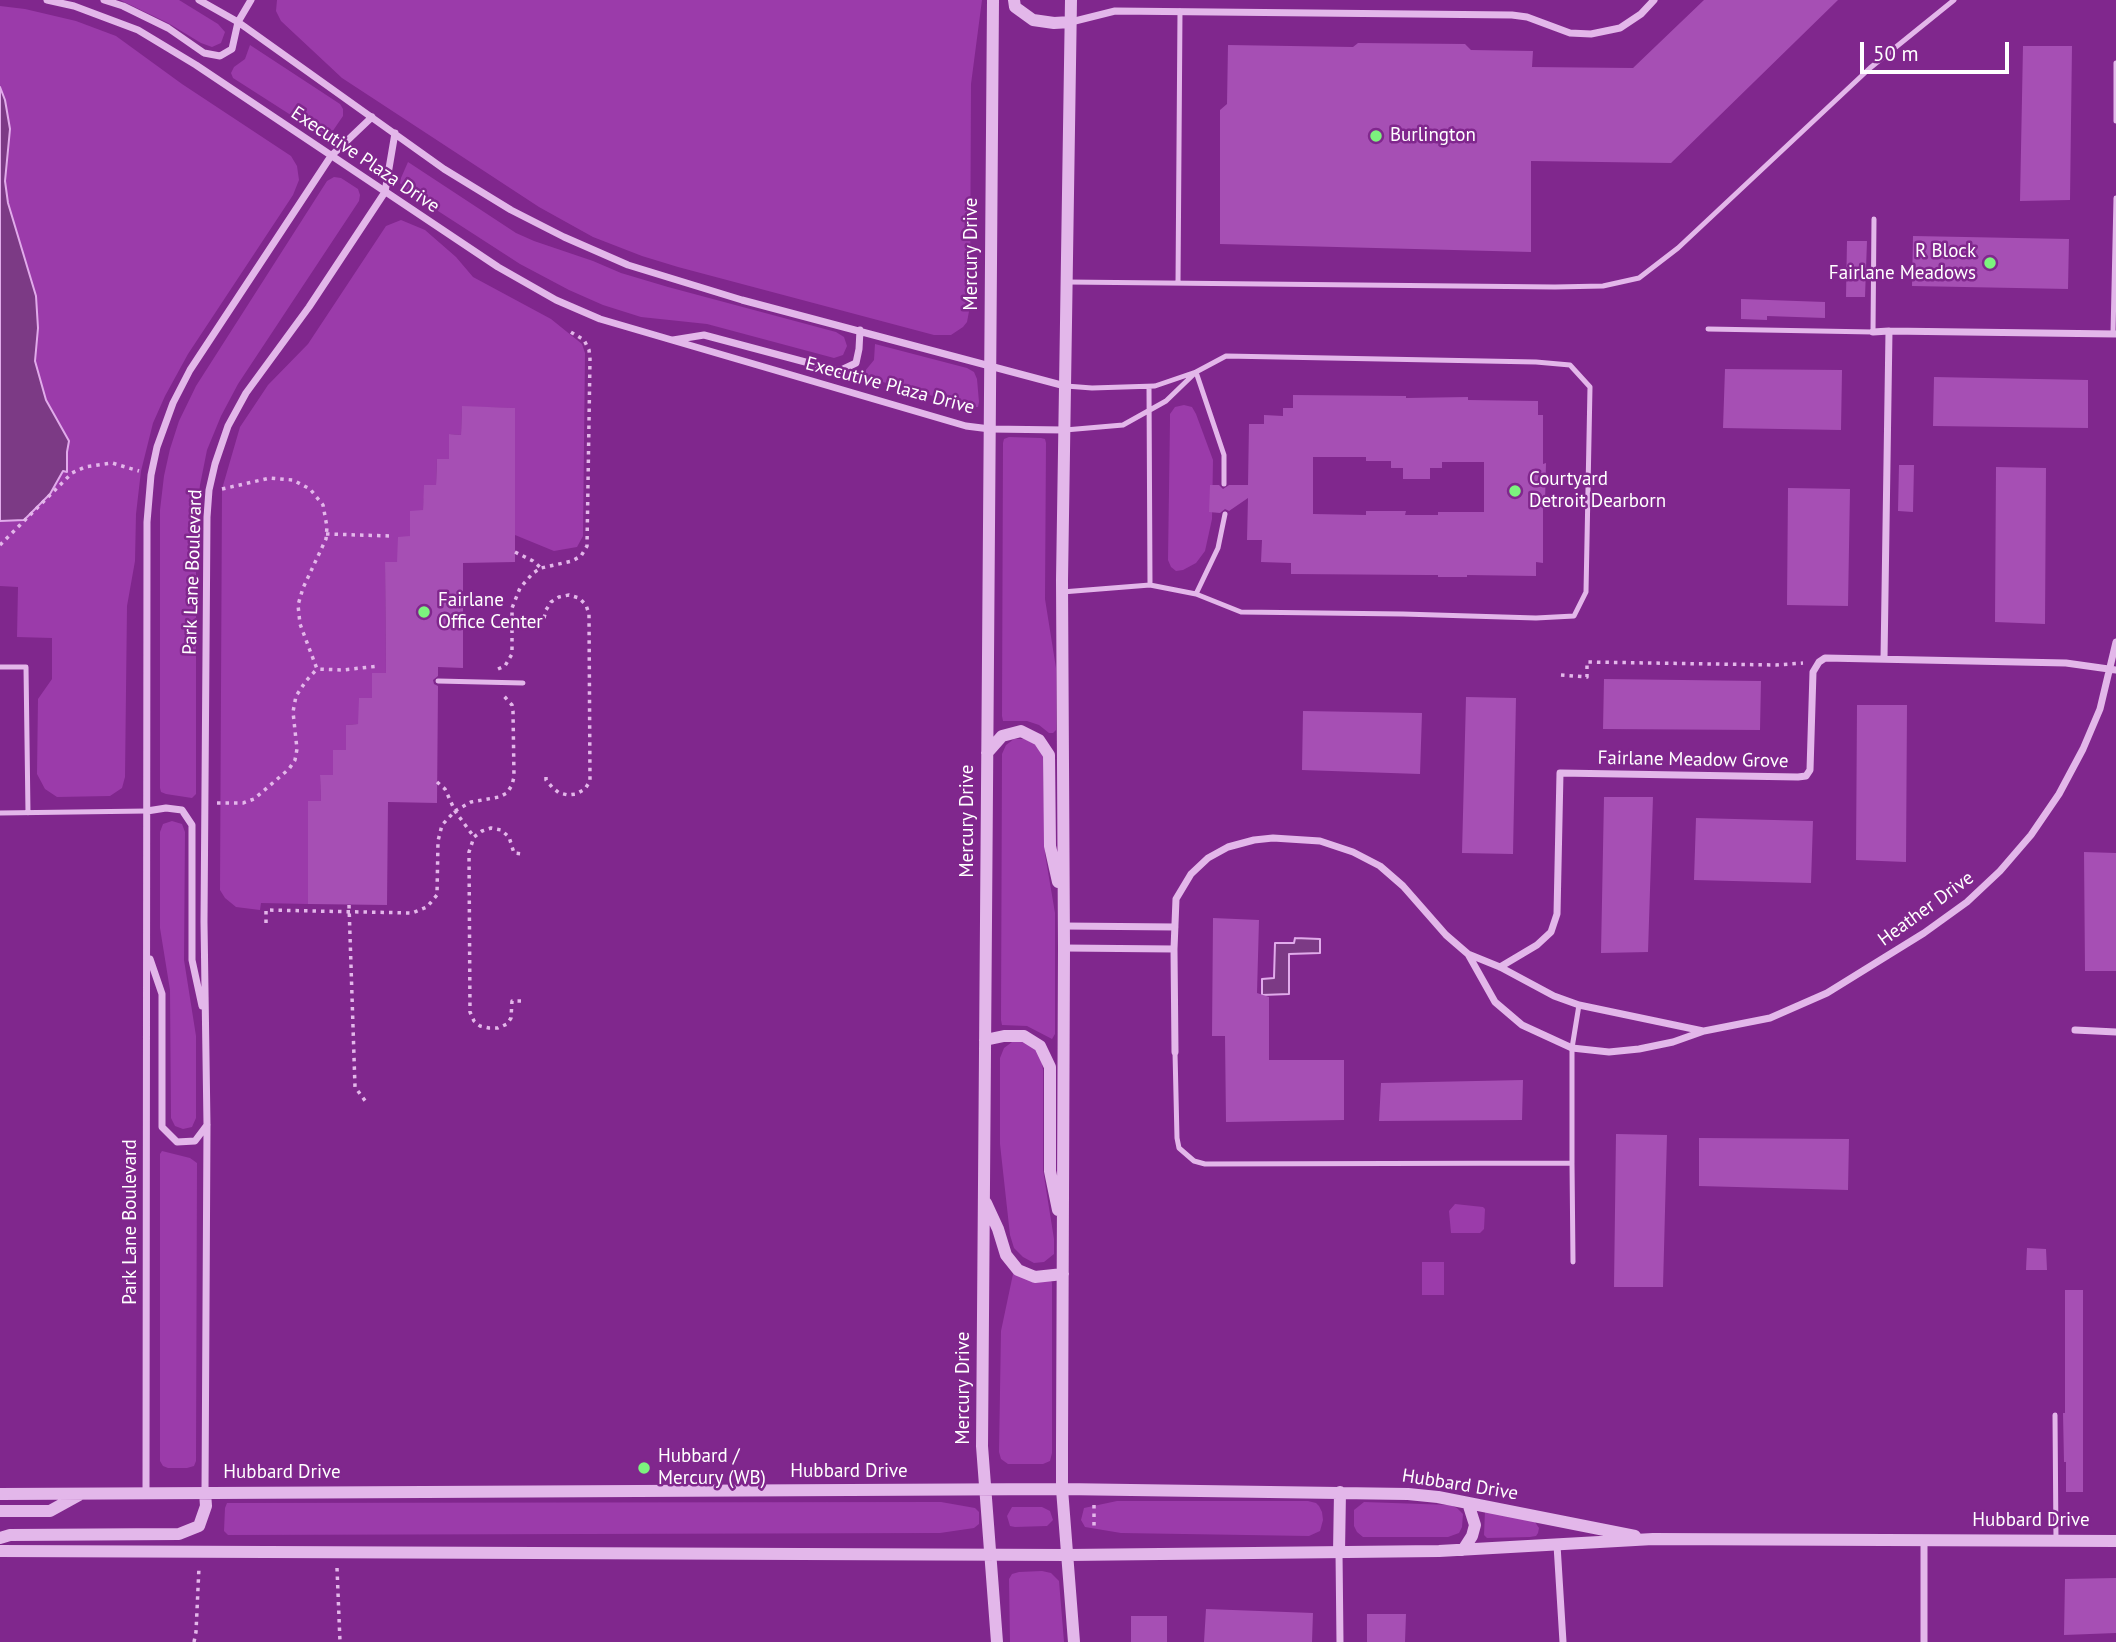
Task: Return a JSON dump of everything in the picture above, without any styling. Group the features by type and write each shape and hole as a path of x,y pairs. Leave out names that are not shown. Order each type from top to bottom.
{"street":[{"name":"Executive Plaza Drive","path":"47,0 74,6 138,30 196,65 498,267 556,300 600,319 966,426 1064,430"},
{"path":"104,0 123,6 168,28 204,53 220,56 232,49 238,22 251,0"},
{"name":"Executive Plaza Drive","path":"198,0 238,22 444,169 564,237 628,265 742,300 1065,386"},
{"name":"Mercury Drive","path":"993,0 982,1446 997,1642"},
{"path":"1014,0 1015,7 1033,20 1054,23 1071,22 1115,11 1513,15 1527,17 1570,33 1591,34 1620,27 1641,14 1654,0"},
{"path":"1071,0 1062,592 1062,1489 1074,1642"},
{"name":"Park Lane Boulevard","path":"146,1492 147,522 151,475 157,447 173,403 190,370 331,156 372,117"},
{"name":"Park Lane Boulevard","path":"205,1492 205,803 209,490 228,426 246,393 309,307 385,192 395,134"},
{"name":"Executive Plaza Drive","path":"669,341 704,335 839,371 856,363 860,330"},
{"path":"1884,659 1889,331"},
{"path":"1873,332 2114,334"},
{"name":"Heather Drive","path":"1468,954 1495,1002 1522,1026 1572,1048 1609,1052 1673,1042 1704,1031 1770,1018 1827,993 1924,933 1967,902 2000,871 2023,844 2059,794 2083,749 2113,669 2116,642"},
{"path":"1818,662 1825,658 2066,663 2113,669"},
{"name":"Fairlane Meadow Grove","path":"1500,967 1537,945 1551,932 1557,914 1560,773 1806,776 1810,770 1813,673 1818,662"},
{"path":"987,753 1002,736 1021,731 1039,740 1049,755 1050,846 1063,903"},
{"name":"Park Lane Boulevard","path":"147,811 166,808 182,810 192,825 192,960 205,1020"},
{"name":"Heather Drive","path":"1175,1052 1176,899 1191,874 1208,858 1228,847 1273,838 1320,841 1353,852 1380,866 1403,886 1446,935 1468,954 1500,967 1554,996 1579,1005 1704,1031"},
{"path":"1064,926 1175,927"},
{"path":"1064,948 1174,949"},
{"name":"Park Lane Boulevard","path":"147,951 162,994 163,1127 177,1142 195,1141 207,1125"},
{"path":"2076,1030 2116,1032"},
{"path":"985,1041 1004,1036 1024,1036 1040,1046 1050,1067 1051,1171 1063,1242"},
{"path":"984,1200 998,1229 1006,1255 1018,1270 1035,1277 1063,1273"},
{"name":"Hubbard Drive","path":"0,1494 984,1489 1340,1492 1408,1494 1468,1503 1653,1539"},
{"path":"0,1538 10,1535 179,1534 199,1526 206,1506 205,1492"},
{"path":"1340,1492 1340,1642"},
{"path":"0,1511 50,1511 82,1493"},
{"path":"1463,1550 1475,1525 1468,1503"},
{"name":"Hubbard Drive","path":"0,1551 1069,1555 1463,1550 1653,1539 2116,1541"},
{"path":"1924,1541 1924,1642"},
{"path":"1557,1545 1563,1642"}],"lane":[{"path":"1067,282 1555,287 1603,286 1639,278 1678,248 1870,68 1954,0"},
{"path":"1178,283 1180,12"},
{"path":"2116,63 2116,121"},
{"path":"2114,334 2116,198"},
{"path":"1709,329 1873,332 1874,219"},
{"path":"1062,592 1150,585 1196,594 1241,612 1536,618 1574,615 1586,592 1590,387 1570,365 1524,361 1226,356 1196,372 1149,387 1065,386"},
{"path":"1064,430 1123,425 1166,401 1196,372"},
{"path":"1196,372 1224,454 1224,484"},
{"path":"1149,387 1150,585"},
{"path":"1196,594 1218,548 1225,514"},
{"path":"0,667 26,667 28,813"},
{"path":"438,681 523,682"},
{"path":"0,813 147,811"},
{"path":"1573,1262 1572,1048 1579,1005"},
{"path":"1175,1052 1177,1138 1179,1148 1194,1161 1205,1164 1572,1163"},
{"path":"2055,1415 2056,1541"}],"path":[{"path":"498,668 505,666 512,654 512,608 526,580 541,568 572,561 581,556 587,546 590,359 584,340 569,331"},
{"path":"0,545 72,474 85,467 112,463 151,475"},
{"path":"209,490 230,489 270,478 293,480 310,489 323,505 326,534 298,605 300,624 317,669"},
{"path":"326,534 392,536"},
{"path":"515,552 541,568"},
{"path":"544,618 551,602 569,595 579,598 589,614 590,781 585,789 568,795 559,793 552,787 546,780 546,773"},
{"path":"1561,675 1587,677 1587,662 1818,662"},
{"path":"205,803 243,803 254,799 289,769 295,760 297,749 293,712 296,696 317,669 343,670 379,666"},
{"path":"266,923 266,910 412,913 427,907 437,895 438,841 442,825 455,811 471,802 499,797 507,793 512,785 513,711 508,699 498,693"},
{"path":"437,782 445,789 455,811 474,837"},
{"path":"521,1001 512,1001 511,1018 507,1024 498,1028 480,1026 470,1012 469,852 474,837 491,828 500,830 509,837 514,853 522,854"},
{"path":"349,905 355,1087 366,1102"},
{"path":"1094,1505 1094,1529"},
{"path":"194,1642 199,1592 199,1551"},
{"path":"336,1552 340,1642"}],"shaded area":[{"path":"120,0 179,0 218,24 225,32 221,43 212,47 201,43 168,23"},
{"path":"277,0 982,0 971,84 970,306 967,322 951,335 934,335 678,267 593,237 539,207 342,78 281,21 276,11"},
{"path":"0,6 76,21 116,36 182,84 291,156 297,166 299,180 293,195 188,354 153,423 141,471 136,514 135,561 127,606 125,777 122,788 110,796 57,797 45,789 37,774 38,699 52,679 52,638 17,637 18,587 0,586"},
{"path":"250,45 340,104 343,116 330,135 322,135 233,78 231,73 234,67 245,59"},
{"path":"0,87 10,129 5,181 8,203 36,296 38,328 35,361 46,400 69,441 67,472 63,471 50,494 24,520 0,521"},
{"path":"408,162 516,233 534,241 621,273 836,332 844,337 847,346 843,355 834,358 707,324 641,317 603,305 520,264 404,189 400,183"},
{"path":"334,177 341,178 358,189 359,201 238,384 207,450 196,521 196,794 192,798 166,794 161,792 160,788 160,510 170,449 179,421 196,386 327,181"},
{"path":"401,220 425,230 456,257 473,277 551,319 582,344 585,353 583,536 577,547 554,551 515,535 515,408 462,407 461,435 449,434 449,459 437,459 436,485 425,485 423,510 397,562 385,562 386,673 372,673 372,698 358,724 346,725 346,750 334,750 333,775 320,776 321,801 308,801 308,904 261,903 260,910 236,907 220,890 222,489 240,427 268,385 308,344 386,226"},
{"path":"875,344 974,372 977,379 978,407 865,377 865,371 874,360"},
{"path":"1175,407 1192,407 1196,414 1213,460 1212,519 1205,551 1196,563 1176,571 1168,560 1170,414"},
{"path":"1041,438 1045,439 1046,443 1045,599 1056,668 1056,730 1053,733 1027,721 1003,721 1002,716 1003,443 1004,439"},
{"path":"1014,739 1024,739 1036,744 1043,756 1045,854 1055,913 1055,1034 1052,1039 1027,1026 1002,1025 1001,1020 1002,754 1006,745"},
{"path":"172,821 182,824 185,832 184,960 196,1036 196,1118 192,1127 183,1129 175,1126 171,1118 170,990 160,928 160,832 163,824"},
{"path":"1295,938 1320,939 1320,953 1289,954 1289,994 1262,995 1262,979 1274,978 1275,943 1294,943"},
{"path":"1022,1041 1033,1046 1041,1057 1043,1170 1054,1239 1054,1254 1044,1262 1034,1263 1014,1248 1010,1235 1000,1144 1000,1058 1004,1048 1012,1042"},
{"path":"162,1151 190,1158 197,1163 196,1461 194,1466 187,1468 168,1468 160,1461"},
{"path":"1455,1204 1485,1209 1484,1229 1480,1233 1451,1233 1449,1211"},
{"path":"1422,1262 1444,1262 1444,1295 1422,1295"},
{"path":"1013,1274 1051,1280 1052,1283 1052,1453 1050,1461 1043,1464 1008,1464 1001,1459 999,1452 1001,1331"},
{"path":"1117,1501 1308,1501 1319,1506 1323,1520 1320,1531 1309,1536 1121,1533 1085,1527 1081,1520 1084,1508"},
{"path":"941,1502 975,1508 979,1512 979,1524 974,1528 940,1533 228,1535 224,1531 227,1503"},
{"path":"1364,1502 1450,1505 1463,1514 1462,1527 1459,1533 1448,1537 1363,1537 1354,1526 1354,1510"},
{"path":"1012,1507 1042,1507 1050,1511 1053,1520 1047,1526 1010,1526 1007,1516"},
{"path":"1485,1511 1535,1522 1539,1528 1538,1533 1530,1537 1487,1538 1484,1535"},
{"path":"1019,1572 1051,1573 1059,1581 1064,1642 1010,1642 1009,1579 1012,1574"}],"building":[{"name":"Burlington","path":"1704,0 1838,0 1671,163 1531,161 1531,252 1220,244 1220,110 1227,104 1228,45 1353,47 1358,43 1465,44 1471,50 1533,51 1532,67 1633,68"},
{"path":"2023,46 2072,46 2070,200 2020,201"},
{"name":"R Block Fairlane Meadows","path":"1913,236 2069,239 2068,289 1912,286"},
{"path":"1847,241 1867,241 1865,297 1846,297"},
{"path":"1741,299 1825,302 1825,318 1767,316 1767,320 1741,319"},
{"path":"1725,369 1842,370 1841,430 1723,428"},
{"path":"1934,377 2088,380 2088,428 1933,426"},
{"name":"Courtyard Detroit Dearborn","path":"1293,395 1468,397 1468,400 1538,401 1538,415 1543,415 1543,464 1546,463 1543,563 1536,562 1536,576 1291,574 1291,563 1261,562 1262,540 1247,540 1248,498 1229,511 1225,509 1220,513 1209,512 1210,485 1219,485 1223,489 1229,485 1248,485 1249,424 1264,424 1264,415 1283,416 1283,408 1293,408","holes":["1313,457 1366,457 1366,461 1391,461 1391,468 1403,468 1403,479 1430,479 1430,468 1442,468 1442,462 1484,462 1484,512 1438,512 1438,515 1405,515 1406,511 1366,511 1366,515 1313,514"]},
{"name":"Fairlane Office Center","path":"462,406 515,408 515,562 463,563 463,668 438,667 438,676 433,680 438,686 437,803 388,802 387,905 308,904 308,801 321,801 320,775 333,775 333,750 346,750 346,725 358,724 359,698 372,698 372,673 386,673 385,562 397,562 398,537 410,536 410,511 423,510 424,485 436,485 437,459 449,459 449,434 461,435"},
{"path":"1899,465 1914,465 1913,512 1898,511"},
{"path":"1996,467 2046,468 2045,624 1995,622"},
{"path":"1788,488 1850,489 1848,606 1787,605"},
{"path":"1604,679 1761,681 1760,730 1603,729"},
{"path":"1466,697 1516,698 1513,854 1462,853"},
{"path":"1857,705 1907,705 1906,862 1856,860"},
{"path":"1303,711 1422,713 1420,774 1302,770"},
{"path":"1604,797 1653,797 1648,952 1601,953"},
{"path":"1696,818 1813,821 1811,883 1694,880"},
{"path":"2084,852 2116,853 2116,971 2085,971"},
{"path":"1213,918 1259,920 1257,993 1269,997 1269,1060 1344,1060 1344,1120 1226,1122 1225,1036 1212,1036"},
{"path":"1523,1080 1522,1120 1379,1121 1381,1083"},
{"path":"1616,1134 1667,1135 1663,1287 1614,1287"},
{"path":"1699,1138 1849,1139 1848,1190 1699,1186"},
{"path":"2027,1248 2046,1249 2047,1270 2026,1270"},
{"path":"2065,1290 2083,1290 2083,1492 2066,1492 2063,1413"},
{"path":"2116,1578 2116,1633 2064,1635 2065,1579"},
{"path":"1206,1609 1313,1613 1312,1642 1204,1642"},
{"path":"1367,1614 1406,1614 1405,1642 1367,1642"},
{"path":"1131,1616 1167,1616 1167,1642 1131,1642"}],"place":[{"name":"Burlington","path":"1376,136"},
{"name":"R Block Fairlane Meadows","path":"1990,263"},
{"name":"Courtyard Detroit Dearborn","path":"1515,491"},
{"name":"Fairlane Office Center","path":"424,612"},
{"name":"Hubbard / Mercury (WB)","path":"644,1468"}]}
